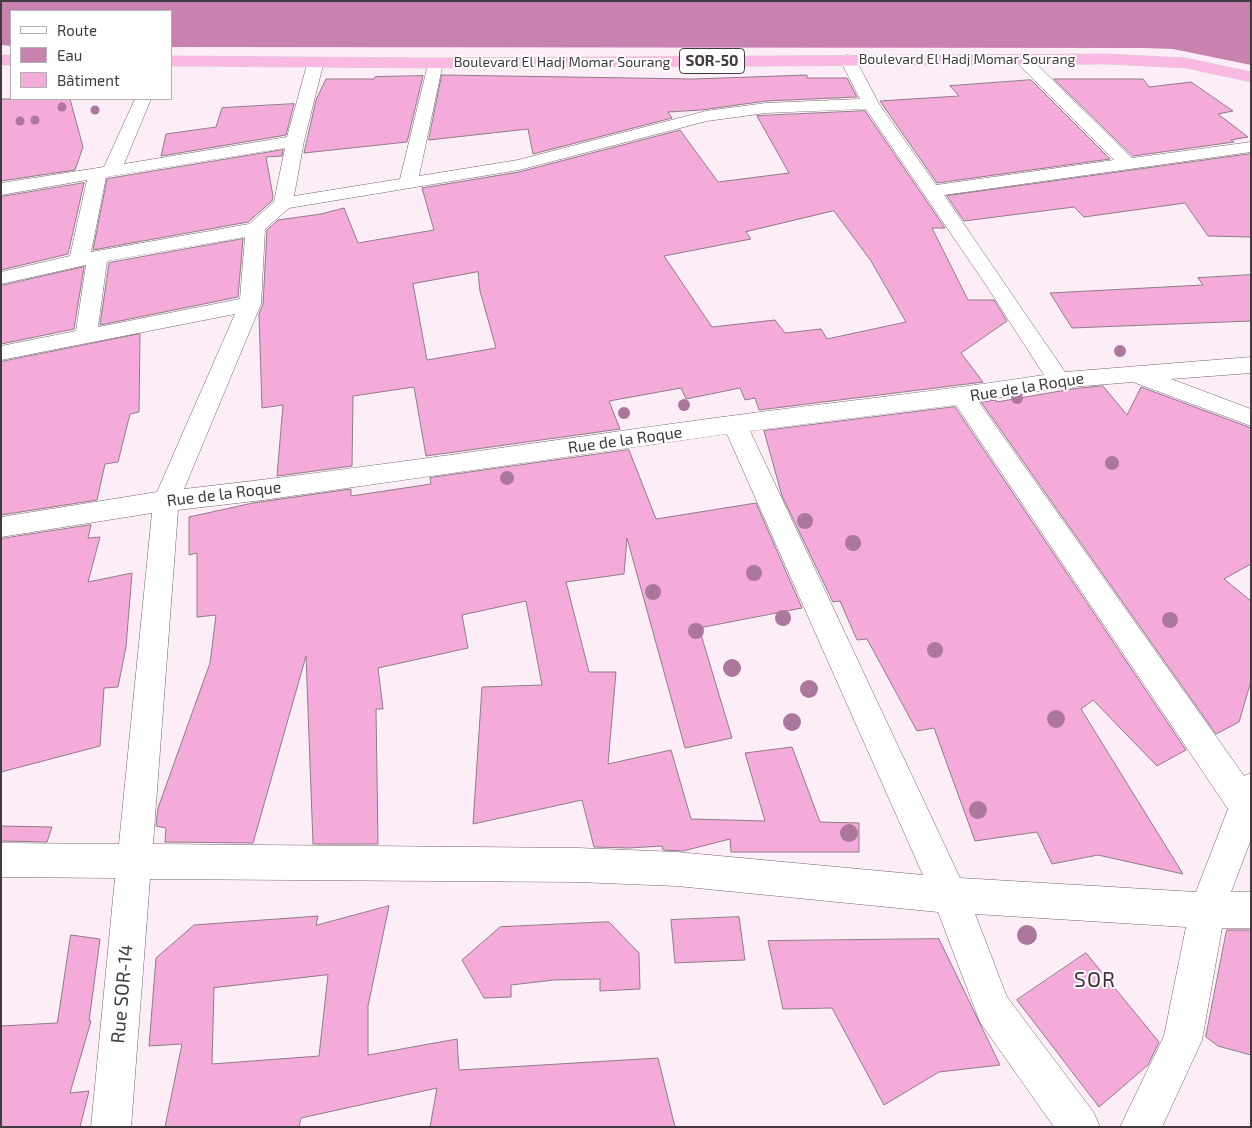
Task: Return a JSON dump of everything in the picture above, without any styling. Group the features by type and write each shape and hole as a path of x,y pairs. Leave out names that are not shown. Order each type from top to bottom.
{"highway":[{"name":"Boulevard El Hadj Momar Sourang","path":"172,61 435,63 1151,60 1193,64 1251,77"}],"street":[{"path":"848,60 871,104 996,284 1059,380"},
{"path":"1023,60 1127,163"},
{"path":"1,353 250,304 254,229 259,222 278,210 283,203 295,141 316,61"},
{"path":"408,183 435,63"},
{"path":"86,337 88,259 105,172 141,100"},
{"path":"283,203 519,165 706,116 766,108 871,104"},
{"path":"1,189 295,141"},
{"path":"931,191 1251,147"},
{"path":"1,278 88,259 254,229"},
{"name":"Rue SOR-14","path":"110,1127 166,501 250,304"},
{"name":"Rue de la Roque","path":"1,527 166,501 263,490 735,424 962,396 1059,380 1251,365"},
{"path":"1132,373 1251,418"},
{"path":"962,396 1249,797 1207,910 1183,1040 1140,1127"},
{"path":"735,424 950,895 993,1009 1080,1127"},
{"path":"1,860 568,865 647,868 950,895 1207,910 1251,910"}],"water":[{"path":"1,1 1251,1 1251,65 1173,49 1144,48 172,47 172,10 10,10 10,46 1,45"}],"building":[{"path":"442,75 694,79 807,75 807,78 847,78 857,97 766,101 701,110 668,112 672,118 533,154 528,129 429,140"},
{"path":"423,76 407,142 304,153 316,100 326,79"},
{"path":"1054,79 1143,79 1149,87 1191,82 1233,111 1218,114 1248,137 1231,140 1234,142 1133,156"},
{"path":"1031,80 1110,159 937,183 880,101 959,96 950,86"},
{"path":"1,99 70,100 83,147 75,170 1,181"},
{"path":"294,104 286,135 161,156 166,134 216,127 222,108"},
{"path":"865,111 945,228 932,228 968,300 994,300 1007,321 961,353 983,382 759,410 755,398 745,400 740,388 686,399 681,388 609,401 620,429 426,456 414,387 353,396 352,466 277,476 283,405 262,408 259,314 263,304 267,230 278,220 321,214 344,208 358,243 434,230 422,188 519,172 680,130 718,182 789,173 757,116","holes":["834,211 871,261 906,322 827,339 821,329 785,333 775,320 712,327 664,256 751,239 746,232","478,272 480,291 496,348 427,360 413,284"]},
{"path":"283,150 282,156 266,157 273,196 272,201 248,222 93,250 107,179"},
{"path":"1251,154 1251,237 1208,236 1185,203 1084,217 1074,207 964,221 947,196"},
{"path":"84,183 68,254 1,270 1,197"},
{"path":"243,239 238,297 100,325 109,263"},
{"path":"84,267 74,329 1,344 1,286"},
{"path":"1251,275 1251,321 1072,328 1050,293 1203,285 1198,278"},
{"path":"140,334 139,412 130,414 118,462 105,464 97,500 1,515 1,362"},
{"path":"1103,386 1127,415 1141,387 1251,428 1251,564 1224,579 1251,601 1251,681 1239,722 1216,734 981,402 996,400 997,402 1072,389"},
{"path":"955,407 1186,750 1157,766 1093,700 1081,709 1183,874 1098,855 1052,864 1037,832 975,841 934,728 917,731 867,639 857,640 840,601 833,602 782,496 764,431"},
{"path":"629,450 656,519 756,503 802,608 699,628 732,738 685,748 627,538 624,574 566,582 589,672 616,672 608,764 671,750 691,819 765,821 745,753 792,747 820,822 859,823 859,852 731,852 730,839 683,851 663,850 662,846 629,848 594,847 582,800 473,824 482,687 542,685 526,601 462,615 468,648 378,668 383,709 376,709 378,844 313,844 306,656 253,843 165,842 166,828 156,826 158,808 210,663 216,615 197,617 197,553 189,555 189,517 253,503 351,489 351,496 431,484 430,478"},
{"path":"91,525 88,538 100,537 88,582 132,573 126,647 118,687 104,688 100,746 1,772 1,539"},
{"path":"1,826 52,827 47,842 1,841"},
{"path":"389,906 368,1006 368,1055 457,1039 459,1070 658,1058 675,1127 430,1127 437,1088 301,1118 299,1127 165,1127 182,1044 149,1046 156,958 194,925 318,916 316,925","holes":["328,975 319,1056 212,1064 214,988"]},
{"path":"739,917 745,960 675,963 671,920"},
{"path":"609,922 639,953 640,989 600,991 600,979 554,980 511,985 511,997 484,998 462,960 500,927"},
{"path":"1227,930 1251,930 1251,1055 1218,1046 1206,1037"},
{"path":"71,935 100,939 89,1021 91,1021 70,1093 89,1091 80,1127 1,1127 1,1026 57,1023"},
{"path":"939,939 1000,1065 939,1072 884,1105 832,1008 783,1009 768,941"},
{"path":"1086,953 1159,1042 1148,1065 1099,1107 1017,1000"}],"district":[{"name":"SOR","path":"1095,980"}]}
